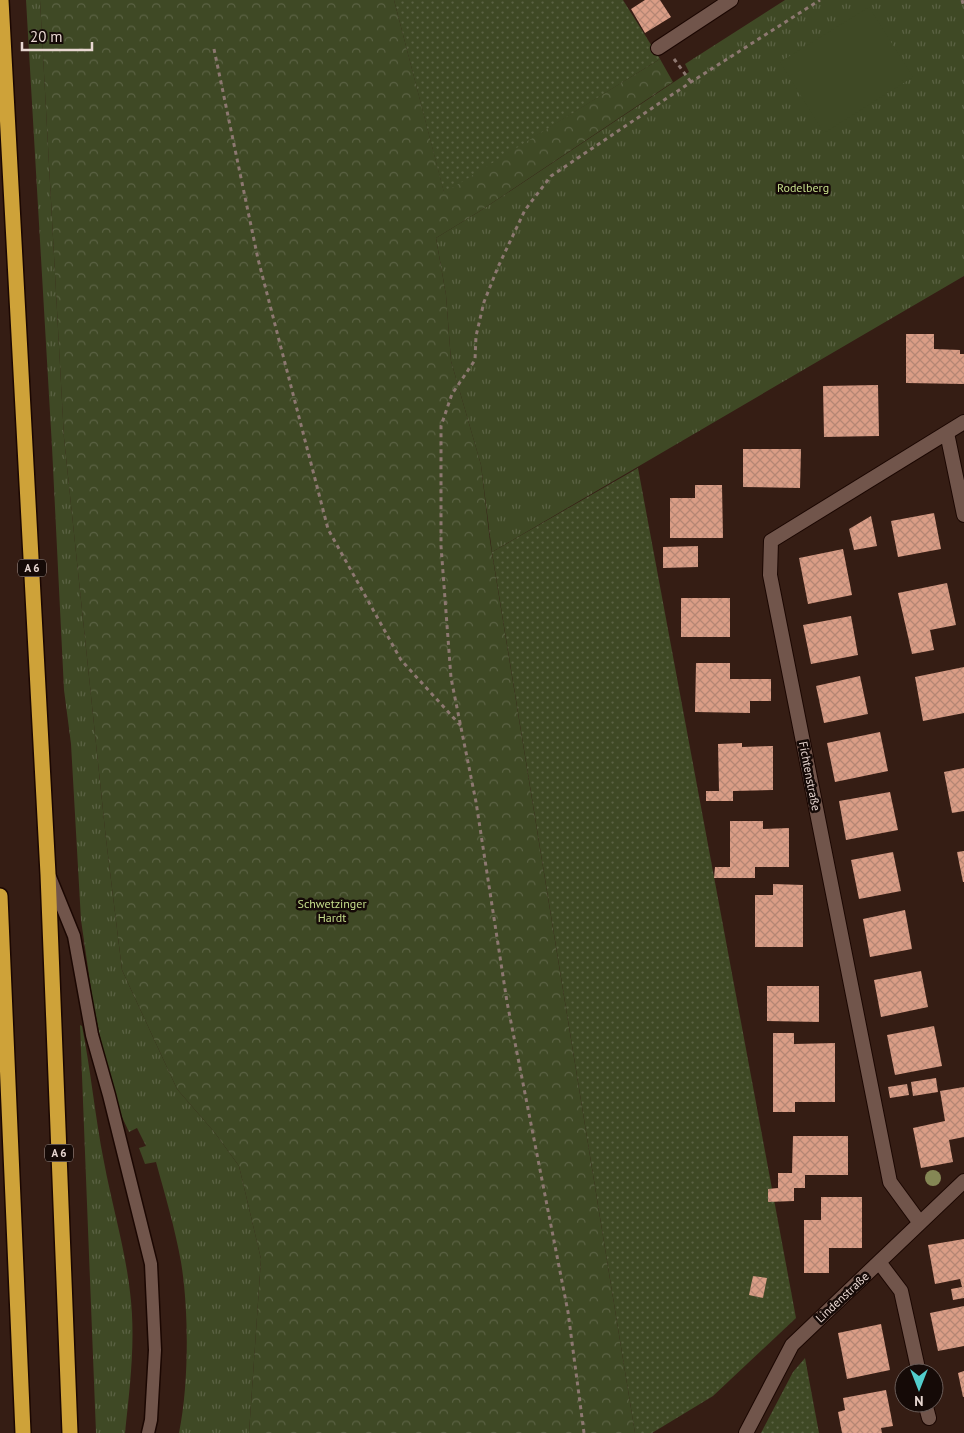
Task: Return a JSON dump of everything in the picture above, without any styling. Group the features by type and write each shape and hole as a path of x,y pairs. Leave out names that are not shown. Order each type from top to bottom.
{"highway":[{"name":"A 6","path":"1,0 48,874 70,1433"},
{"path":"0,896 23,1433"}],"street":[{"path":"658,48 731,0"},
{"name":"Fichtenstraße","path":"920,1223 890,1182 770,575 771,542 964,422"},
{"path":"947,433 964,514"},
{"name":"Lindenstraße","path":"746,1433 792,1345 964,1181"},
{"path":"879,1262 901,1291 917,1363"},
{"path":"928,1413 929,1418"}],"lane":[{"path":"48,874 74,936 92,1035 151,1264 155,1350 151,1420 148,1433"}],"path":[{"path":"584,1433 568,1312 507,1002 476,802 451,678 442,555 441,426 452,394 474,360 476,336 484,302 498,267 526,210 551,176 691,82 820,0"},
{"path":"962,0 964,6"},
{"path":"214,49 258,259 328,528 401,660 461,727"},
{"path":"675,62 691,82"}],"green space":[{"path":"26,0 40,0 64,438 106,839 122,970 177,1089 215,1133 239,1166 261,1259 249,1433 179,1433 185,1393 187,1325 184,1281 179,1249 156,1162 145,1164 139,1148 146,1146 137,1128 129,1132 112,1090 93,1003 81,920 71,744 64,690"},
{"name":"Schwetzinger Hardt","path":"40,0 394,0 444,192 660,59 673,82 480,211 436,238 446,295 451,361 481,465 490,541 635,1433 249,1433 261,1259 239,1166 215,1133 177,1089 122,970 106,839 64,438"},
{"path":"394,0 623,0 660,59 444,193"},
{"name":"Rodelberg","path":"785,0 964,0 964,276 492,552 481,465 451,361 446,295 436,238 480,211 689,72 685,64"},
{"path":"869,7 913,77 824,133 780,62"},
{"path":"638,468 796,1318 713,1396 652,1433 635,1433 492,552"},
{"path":"80,1025 82,1026 88,1060 107,1178 125,1259 132,1310 132,1345 125,1433 96,1433"},
{"path":"805,1358 819,1433 761,1433 793,1372"}],"building":[{"path":"645,0 660,0 671,17 645,33 631,9"},
{"path":"906,334 934,334 934,349 960,350 960,354 964,354 964,384 906,383"},
{"path":"878,385 879,436 824,437 823,386"},
{"path":"743,449 801,449 800,488 743,487"},
{"path":"695,485 722,485 723,538 670,538 670,498 695,498"},
{"path":"934,513 941,549 898,557 891,521"},
{"path":"871,516 877,546 854,550 849,529"},
{"path":"698,546 698,567 663,568 663,547"},
{"path":"843,549 852,595 808,604 799,558"},
{"path":"947,583 956,625 930,630 934,650 912,654 898,593"},
{"path":"681,598 730,598 730,637 681,637"},
{"path":"851,616 858,655 811,664 803,625"},
{"path":"696,663 730,663 730,679 771,679 771,701 750,701 750,713 695,712"},
{"path":"964,667 964,713 923,721 915,677"},
{"path":"860,676 868,714 824,723 816,686"},
{"path":"880,732 888,771 835,782 827,743"},
{"path":"742,743 742,747 773,746 773,790 733,791 733,801 706,801 706,791 719,791 718,744"},
{"path":"964,768 964,811 952,813 944,772"},
{"path":"890,792 898,830 846,840 839,801"},
{"path":"730,821 763,821 763,829 789,828 789,867 755,867 755,878 714,878 715,867 730,867"},
{"path":"964,851 964,882 963,882 957,852"},
{"path":"893,852 901,891 859,899 851,860"},
{"path":"773,884 803,885 803,947 755,947 755,895 773,895"},
{"path":"905,910 912,949 870,957 863,919"},
{"path":"921,971 928,1007 881,1017 874,980"},
{"path":"767,986 819,986 819,1022 767,1021"},
{"path":"934,1026 942,1066 895,1075 887,1035"},
{"path":"773,1033 794,1033 794,1044 835,1043 835,1102 795,1102 795,1112 773,1112"},
{"path":"936,1078 938,1092 913,1096 911,1082"},
{"path":"907,1084 909,1095 890,1098 888,1087"},
{"path":"964,1087 964,1137 949,1140 953,1162 921,1168 913,1128 945,1121 940,1091"},
{"path":"793,1136 848,1136 848,1175 805,1175 805,1188 794,1188 794,1201 768,1202 768,1189 778,1188 778,1173 792,1173"},
{"path":"821,1197 862,1197 862,1248 829,1248 829,1273 804,1273 804,1220 821,1220"},
{"path":"964,1239 964,1298 953,1300 951,1289 962,1287 960,1279 935,1284 928,1245"},
{"path":"753,1276 767,1278 763,1298 749,1295"},
{"path":"964,1306 964,1346 938,1351 930,1313"},
{"path":"881,1324 890,1370 847,1379 838,1333"},
{"path":"964,1371 964,1397 963,1397 958,1373"},
{"path":"886,1390 893,1426 881,1428 882,1433 842,1433 838,1412 845,1410 843,1398"}]}
